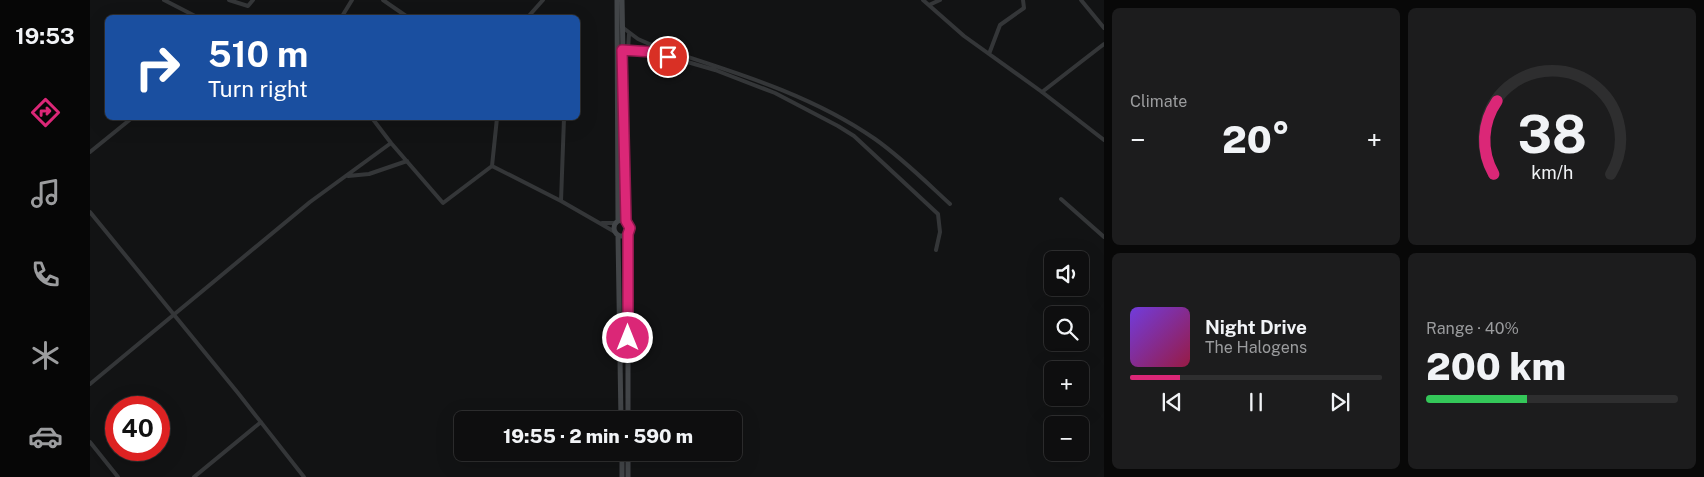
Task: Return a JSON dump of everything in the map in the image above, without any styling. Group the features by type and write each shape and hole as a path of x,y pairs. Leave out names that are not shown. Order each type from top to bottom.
{"street":[{"path":"164,0 193,15"},
{"path":"229,0 248,6 253,0"},
{"path":"342,15 352,0"},
{"path":"383,0 405,15"},
{"path":"530,15 543,0"},
{"path":"617,0 617,234 621,411"},
{"path":"622,0 622,27 625,50 626,221 630,226 628,234 628,411"},
{"path":"923,0 964,36 1042,92 1104,140"},
{"path":"929,5 940,0"},
{"path":"989,54 1000,24 1024,8 1023,0"},
{"path":"1081,0 1104,28"},
{"path":"622,27 629,34 654,46 762,81 850,123 876,140 950,204"},
{"path":"625,50 629,34"},
{"path":"637,51 638,39"},
{"path":"1042,92 1104,44"},
{"path":"625,50 653,52 745,81 775,94 854,136 938,214 940,232 936,250"},
{"path":"90,152 130,120"},
{"path":"374,120 444,203 492,166 497,120"},
{"path":"561,201 564,120"},
{"path":"90,384 310,202 392,143"},
{"path":"345,176 370,174 407,161"},
{"path":"492,166 561,201 617,234 628,234"},
{"path":"1062,199 1104,237"},
{"path":"90,212 304,477"},
{"path":"600,223 626,221"},
{"path":"194,477 261,422"},
{"path":"90,442 118,477"},
{"path":"622,461 622,477"},
{"path":"628,461 628,477"}],"route":[{"path":"628,338 628,234 630,228 626,221 622,50 653,52 668,57"}]}
